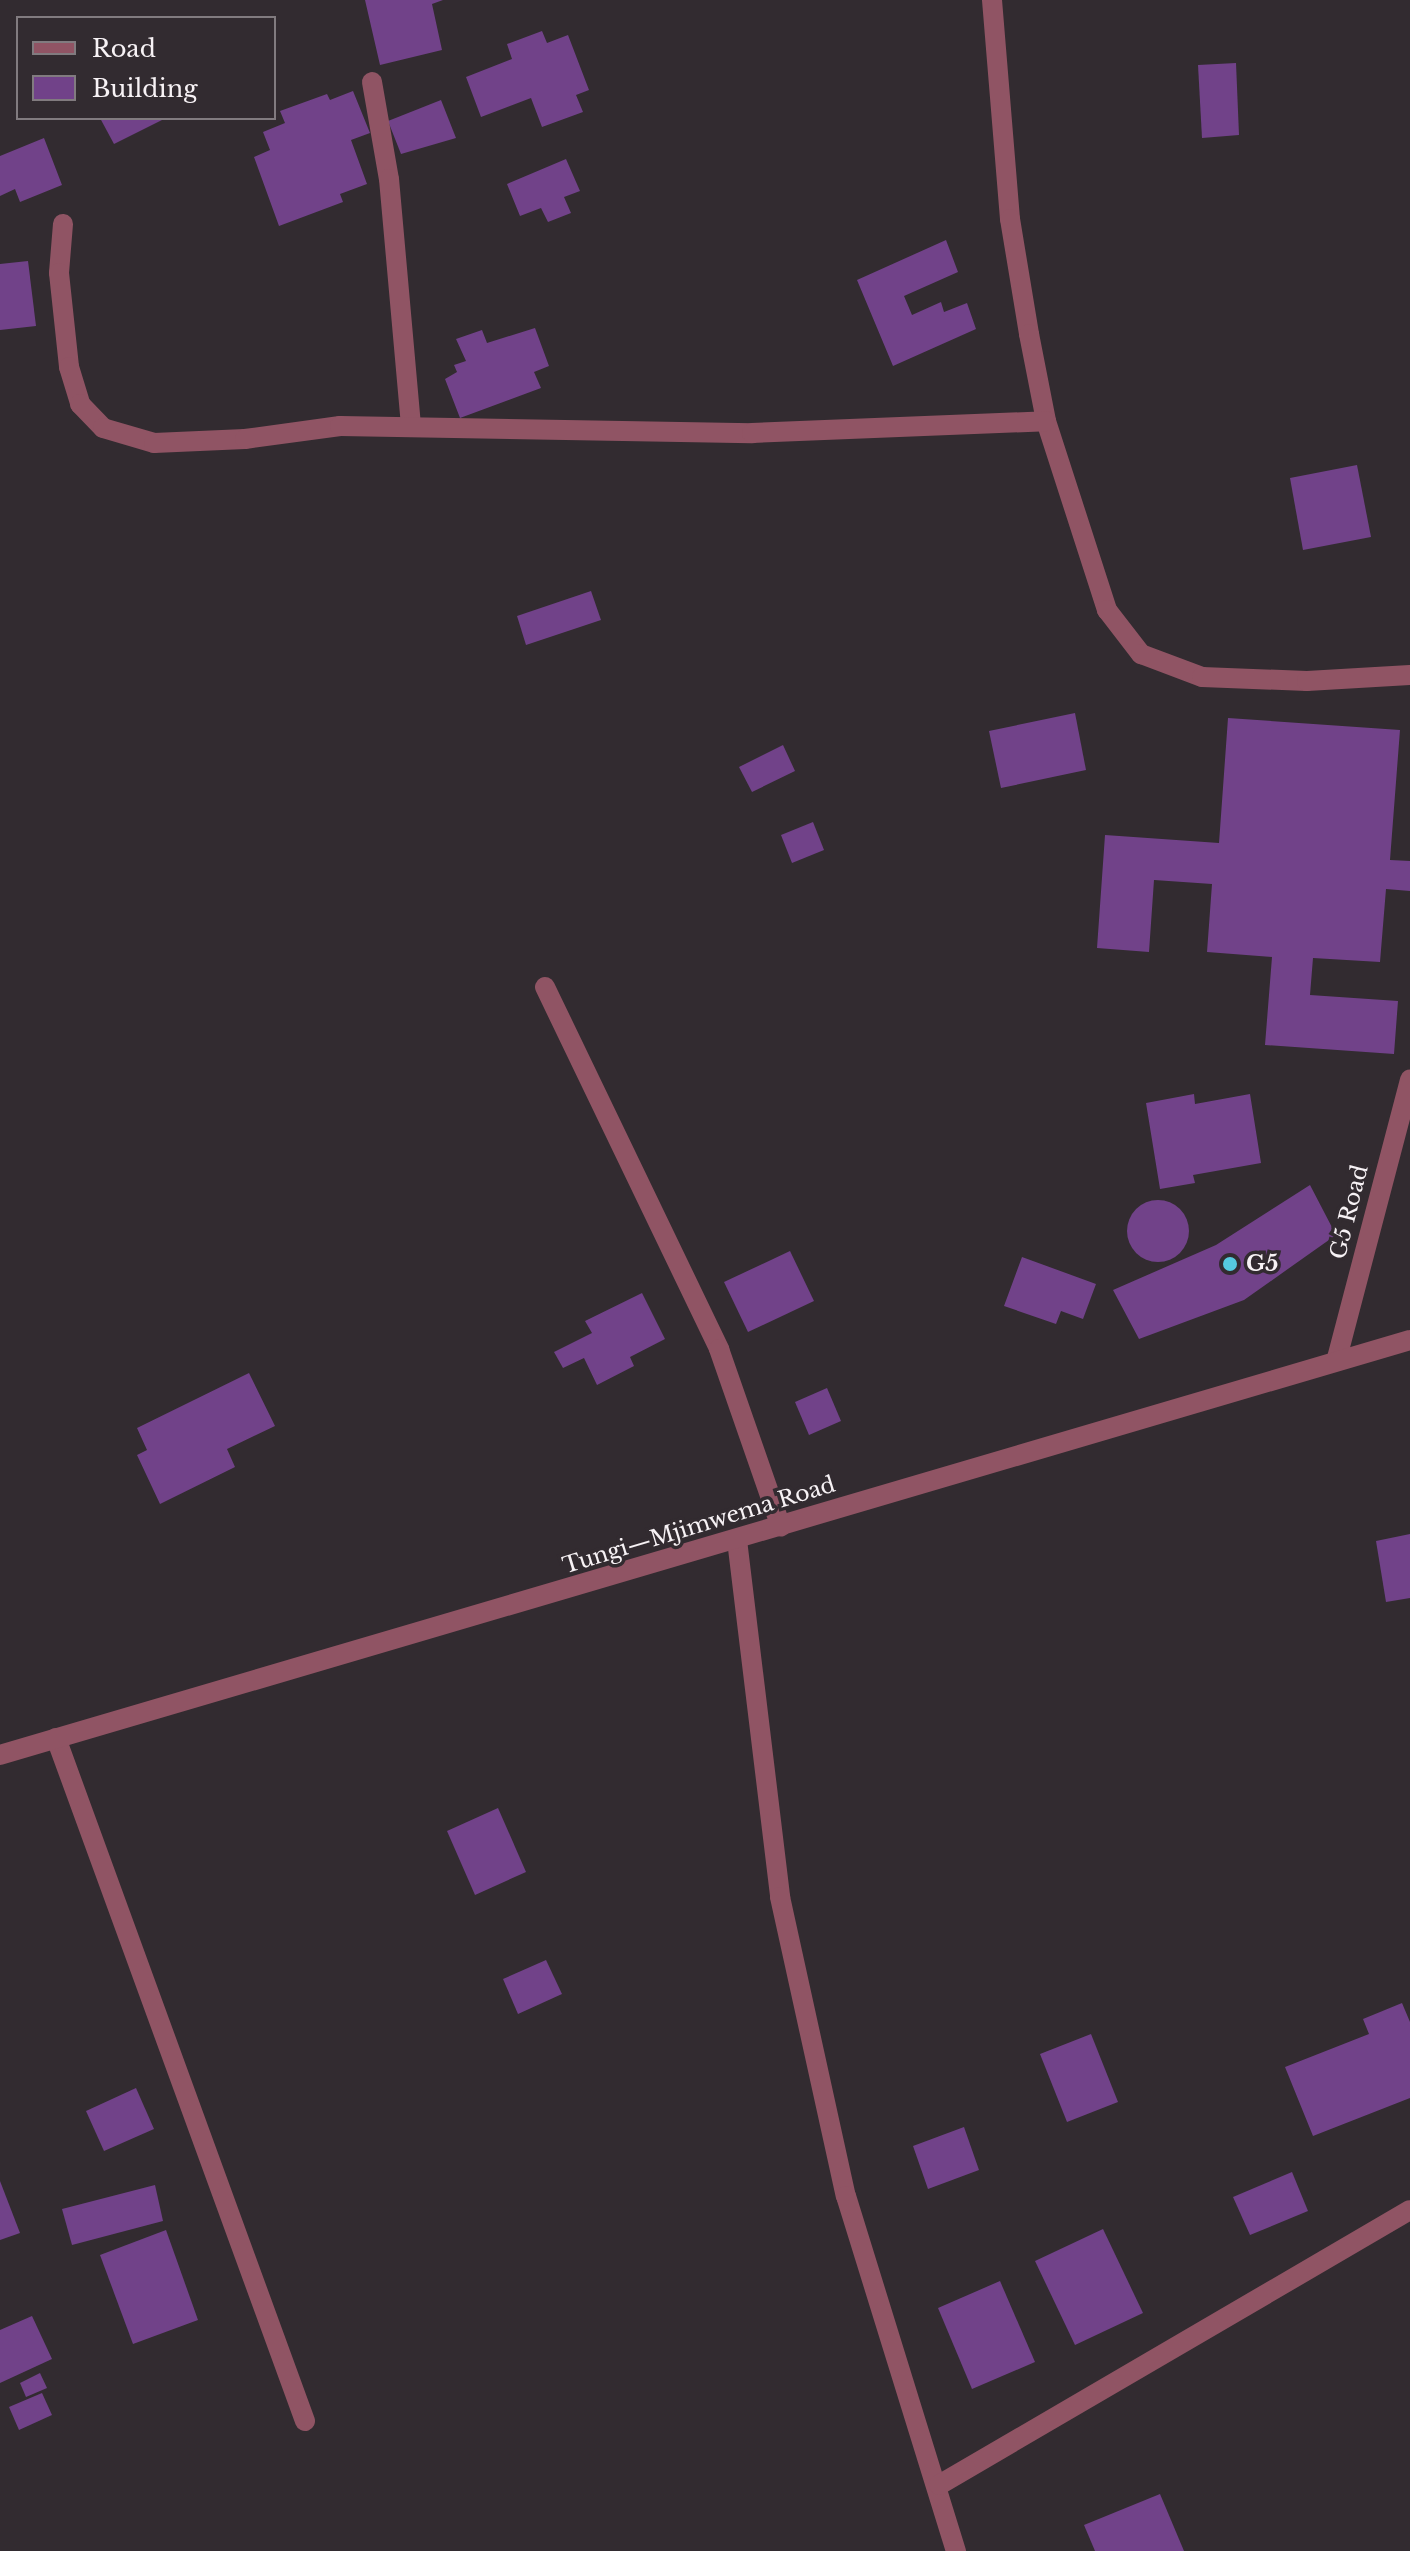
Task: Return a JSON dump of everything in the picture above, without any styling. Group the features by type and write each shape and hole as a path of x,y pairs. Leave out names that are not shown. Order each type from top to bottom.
{"street":[{"path":"992,0 1010,219 1046,421 1107,610 1141,654 1202,677 1307,681 1410,675"},
{"path":"372,82 389,179 411,426"},
{"path":"63,224 59,273 69,367 80,404 103,428 154,443 245,439 340,426 752,433 1046,421"},
{"path":"545,987 719,1349 781,1527"},
{"name":"G5 Road","path":"1337,1358 1410,1079"},
{"name":"Tungi—Mjimwema Road","path":"0,1755 781,1527 1337,1358 1410,1340"},
{"path":"737,1540 780,1897 846,2196 939,2485 956,2551"},
{"path":"56,1738 305,2421"},
{"path":"939,2485 1410,2210"}],"building":[{"path":"365,0 443,0 432,4 442,50 380,65"},
{"path":"542,31 547,43 568,35 589,90 576,95 583,112 542,127 531,98 481,117 466,77 512,59 507,44"},
{"path":"1236,63 1239,135 1202,138 1198,65"},
{"path":"353,91 370,133 351,140 367,184 340,194 343,202 279,226 254,157 270,150 263,132 285,123 280,111 327,94 330,100"},
{"path":"441,100 456,138 401,154 388,121"},
{"path":"101,120 162,120 114,144"},
{"path":"44,138 62,185 20,202 15,189 0,196 0,156"},
{"path":"566,159 580,191 564,197 571,213 548,222 541,208 520,216 507,184"},
{"path":"946,240 958,272 904,296 912,315 941,302 944,312 967,303 976,329 893,366 857,280"},
{"path":"28,261 36,326 0,330 0,264"},
{"path":"535,328 549,366 534,372 541,388 460,418 445,379 457,372 454,365 466,361 456,339 482,330 487,343"},
{"path":"1357,465 1371,537 1303,550 1290,478"},
{"path":"591,591 601,620 526,645 517,616"},
{"path":"1075,713 1086,770 1001,788 989,731"},
{"path":"1228,718 1400,730 1390,860 1410,861 1410,891 1386,889 1380,962 1313,958 1310,995 1398,1001 1394,1054 1265,1045 1272,957 1207,952 1212,884 1154,880 1149,952 1097,948 1105,835 1219,843"},
{"path":"783,745 795,771 752,792 739,767"},
{"path":"813,822 824,850 792,863 781,835"},
{"path":"1194,1094 1195,1104 1250,1094 1261,1163 1193,1175 1195,1183 1160,1189 1146,1103"},
{"path":"1310,1185 1336,1235 1244,1300 1139,1339 1113,1290 1216,1245"},
{"path":"1158,1200 1170,1202 1180,1209 1187,1219 1187,1243 1180,1253 1170,1260 1158,1262 1146,1260 1136,1253 1129,1243 1127,1231 1129,1219 1136,1209 1146,1202"},
{"path":"790,1251 814,1301 748,1332 724,1282"},
{"path":"1022,1257 1096,1284 1083,1319 1061,1311 1056,1324 1004,1306"},
{"path":"642,1293 665,1339 630,1357 634,1366 597,1385 584,1358 563,1368 554,1352 592,1333 585,1321"},
{"path":"249,1373 275,1426 227,1449 235,1467 160,1504 137,1455 147,1450 137,1428"},
{"path":"827,1388 841,1421 809,1435 795,1402"},
{"path":"1410,1534 1410,1598 1386,1602 1376,1541"},
{"path":"498,1808 526,1872 475,1895 447,1831"},
{"path":"546,1960 562,1994 518,2014 503,1979"},
{"path":"1402,2003 1410,2022 1410,2098 1313,2136 1285,2067 1369,2034 1363,2019"},
{"path":"1091,2034 1118,2102 1067,2122 1040,2054"},
{"path":"136,2088 154,2129 104,2151 86,2111"},
{"path":"964,2127 979,2170 928,2189 913,2146"},
{"path":"1292,2172 1308,2211 1250,2235 1233,2197"},
{"path":"0,2181 20,2233 0,2240"},
{"path":"155,2185 163,2221 72,2245 62,2209"},
{"path":"1103,2229 1143,2313 1075,2345 1035,2261"},
{"path":"166,2230 198,2320 133,2344 100,2255"},
{"path":"1000,2281 1035,2362 972,2389 938,2308"},
{"path":"32,2316 52,2359 0,2383 0,2330"},
{"path":"40,2373 47,2388 26,2397 20,2383"},
{"path":"42,2393 52,2415 19,2430 9,2407"},
{"path":"1160,2494 1184,2551 1095,2551 1084,2525"}],"place":[{"name":"G5","path":"1230,1264"}]}
